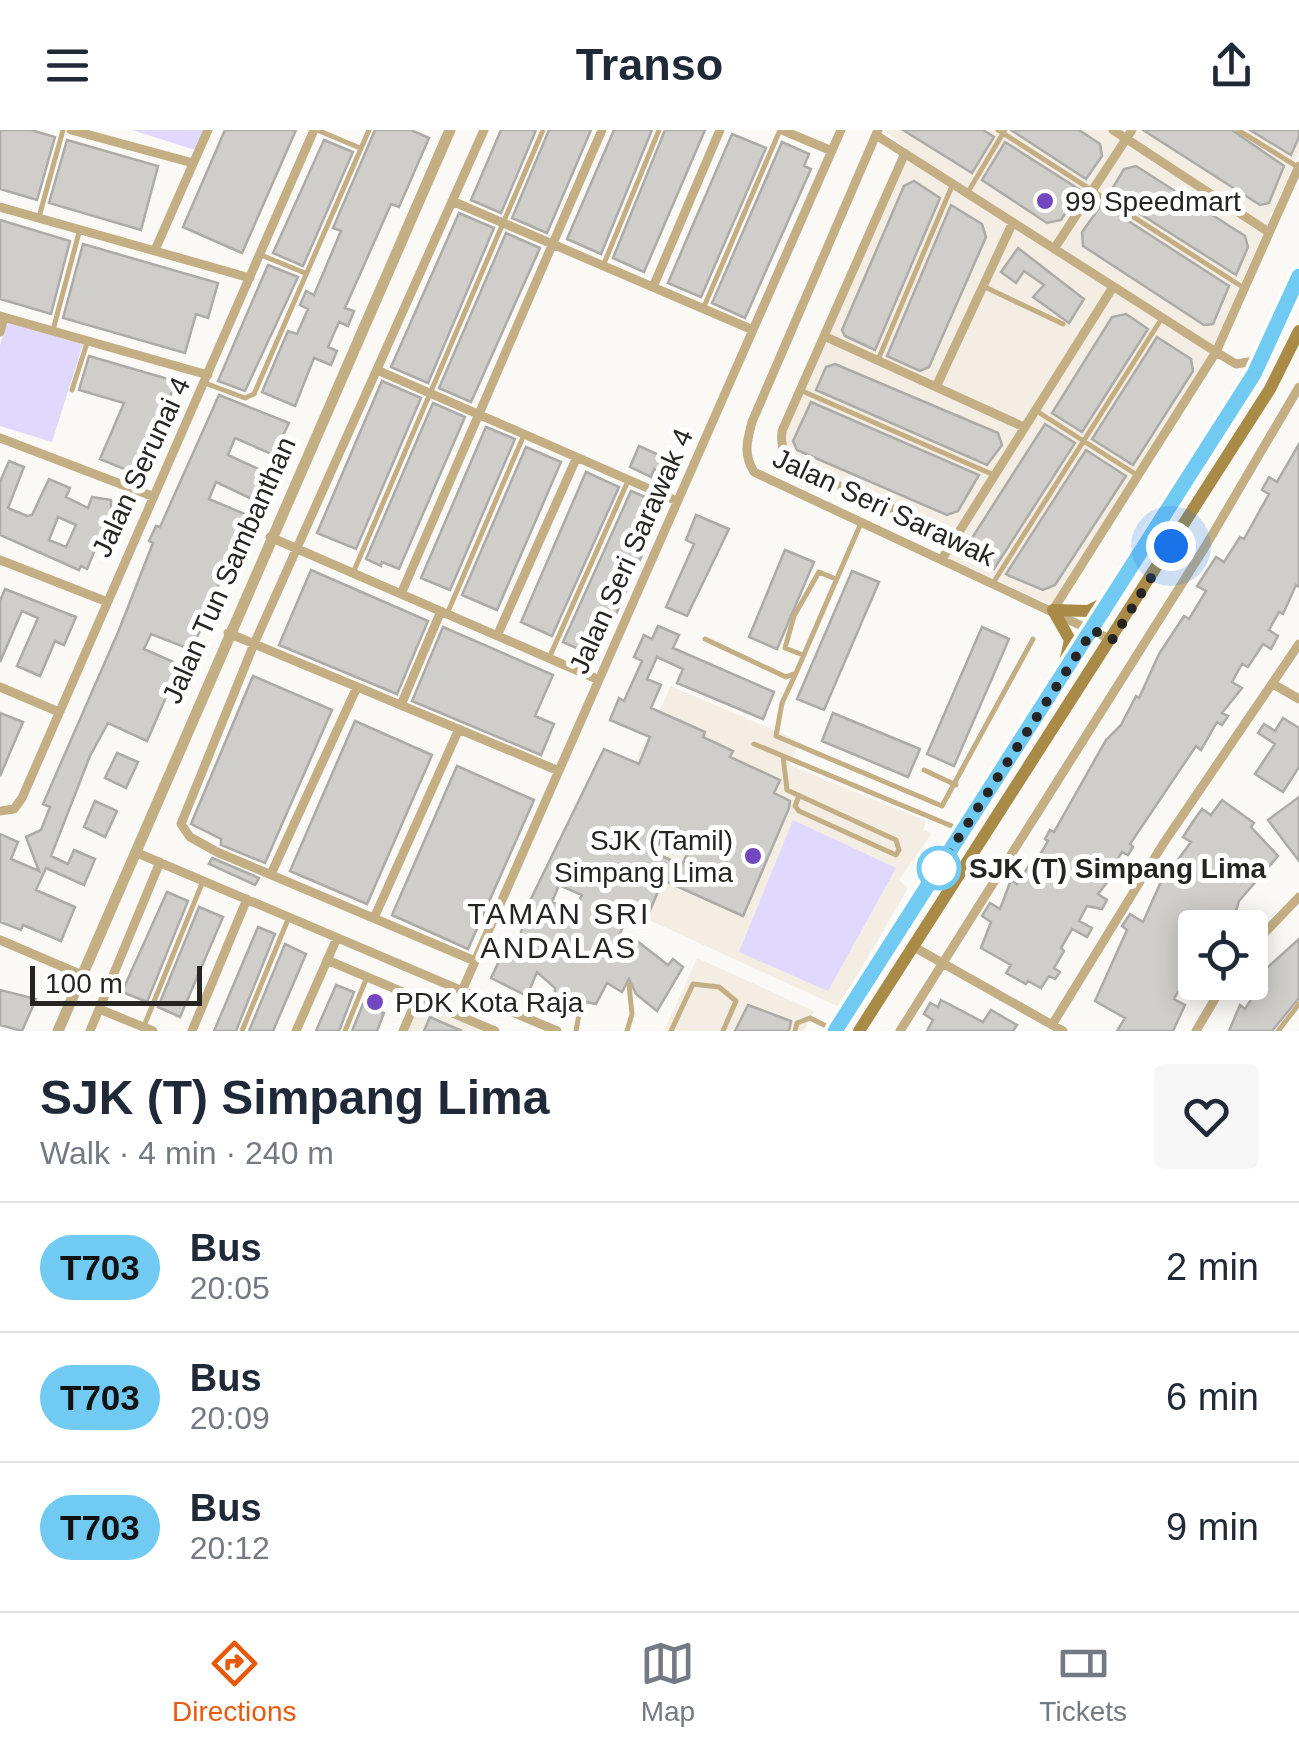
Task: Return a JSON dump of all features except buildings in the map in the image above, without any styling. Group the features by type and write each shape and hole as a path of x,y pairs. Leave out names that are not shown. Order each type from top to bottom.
{"main road":[{"path":"835,1031 1246,386 1299,276"},
{"path":"860,1031 1270,389 1299,332"},
{"path":"1053,610 1088,611 1114,596"},
{"path":"1053,610 1070,640 1060,681"},
{"path":"1038,716 1055,727"}],"street":[{"path":"70,130 193,163"},
{"path":"155,250 208,130"},
{"name":"Jalan Serunai 4","path":"0,810 14,809 22,798 105,601 316,130"},
{"name":"Jalan Tun Sambanthan","path":"58,1031 450,130"},
{"path":"475,962 190,837 181,824 254,644 484,130"},
{"path":"401,594 602,130"},
{"path":"653,288 720,130"},
{"path":"781,130 832,150"},
{"name":"Jalan Seri Sarawak 4","path":"462,990 841,130"},
{"path":"1112,130 1129,134 1268,231"},
{"path":"877,133 1236,364 1246,386"},
{"name":"Jalan Seri Sarawak","path":"877,133 746,446 754,472 1112,640"},
{"path":"1054,249 1129,134"},
{"path":"906,154 782,431 787,456 956,535"},
{"path":"1053,610 1216,352 1299,166"},
{"path":"452,201 753,330"},
{"path":"0,206 250,278"},
{"path":"936,388 1013,222"},
{"path":"942,560 1113,287"},
{"path":"0,332 2,316 206,379"},
{"path":"824,336 1024,427"},
{"path":"1236,364 1260,360"},
{"path":"377,370 678,502"},
{"path":"900,1031 1299,387"},
{"path":"0,438 152,496"},
{"path":"497,636 576,458"},
{"path":"270,537 599,680"},
{"path":"0,560 105,601"},
{"path":"401,705 444,613"},
{"path":"228,633 559,771"},
{"path":"1052,1024 1163,844 1299,644"},
{"path":"1272,684 1299,700"},
{"path":"0,687 59,712"},
{"path":"270,874 357,687"},
{"path":"374,918 459,730"},
{"path":"135,852 555,1031"},
{"path":"90,1031 160,862"},
{"path":"1268,929 1299,897"},
{"path":"192,1031 247,900"},
{"path":"296,1031 337,938"},
{"path":"0,940 82,975"},
{"path":"914,947 1063,1031"},
{"path":"328,960 495,1031"},
{"path":"403,1031 417,999"},
{"path":"1196,1031 1214,1000"},
{"path":"99,1008 148,1029"}],"lane":[{"path":"39,218 63,130"},
{"path":"316,130 360,148"},
{"path":"206,379 244,398 254,394 368,130"},
{"path":"353,573 544,130"},
{"path":"602,266 659,130"},
{"path":"704,309 781,130"},
{"path":"1238,130 1299,166"},
{"path":"968,192 1002,131 1244,288"},
{"path":"878,360 953,183"},
{"path":"53,330 80,229"},
{"path":"260,255 305,273"},
{"path":"982,286 1064,324"},
{"path":"994,583 1162,318"},
{"path":"72,390 88,340"},
{"path":"800,390 994,475"},
{"path":"1035,410 1137,476"},
{"path":"444,613 524,434"},
{"path":"549,658 628,480"},
{"path":"861,523 782,703 776,736 942,806 1033,638"},
{"path":"805,656 785,648 794,616 819,572 836,579"},
{"path":"704,639 786,677 796,673"},
{"path":"754,744 962,831"},
{"path":"783,756 787,790 896,840 896,856 799,811 799,796"},
{"path":"924,770 956,785"},
{"path":"148,1029 204,880"},
{"path":"242,1031 289,917"},
{"path":"344,1031 367,977"},
{"path":"671,1031 693,984 706,984 736,1000 722,1031"},
{"path":"627,1031 632,1014 629,985"},
{"path":"523,1017 528,1002 539,995 552,996"},
{"path":"564,1000 580,1009 576,1031"},
{"path":"1278,1031 1299,1004"},
{"path":"795,1031 797,1023 810,1018 835,1031"}],"shaded area":[{"path":"132,130 204,130 195,150"},
{"path":"884,130 1299,130 1299,152 1210,354 1051,605 948,558 963,532 836,478 791,453 786,445 786,432 910,152"},
{"path":"6,322 83,344 52,442 0,426 0,346"},
{"name":"SJK (Tamil) Simpang Lima","path":"671,686 799,741 790,765 926,821 923,830 932,833 899,880 908,888 839,1007 577,887"},
{"path":"793,820 896,868 828,991 739,952"},
{"path":"697,958 814,1011 804,1031 664,1031"},
{"path":"420,1004 486,1031 408,1031"}],"bus line":[{"name":"T703","path":"835,1031 1254,374 1299,276"}],"place":[{"name":"99 Speedmart","path":"1045,201"},
{"name":"SJK (Tamil) Simpang Lima","path":"753,856"},
{"name":"SJK (T) Simpang Lima","path":"939,868"},
{"name":"PDK Kota Raja","path":"375,1002"}],"district":[{"name":"TAMAN SRI ANDALAS","path":"559,930"}],"route":[{"path":"939,868 1093,630 1112,640 1171,546"}]}
